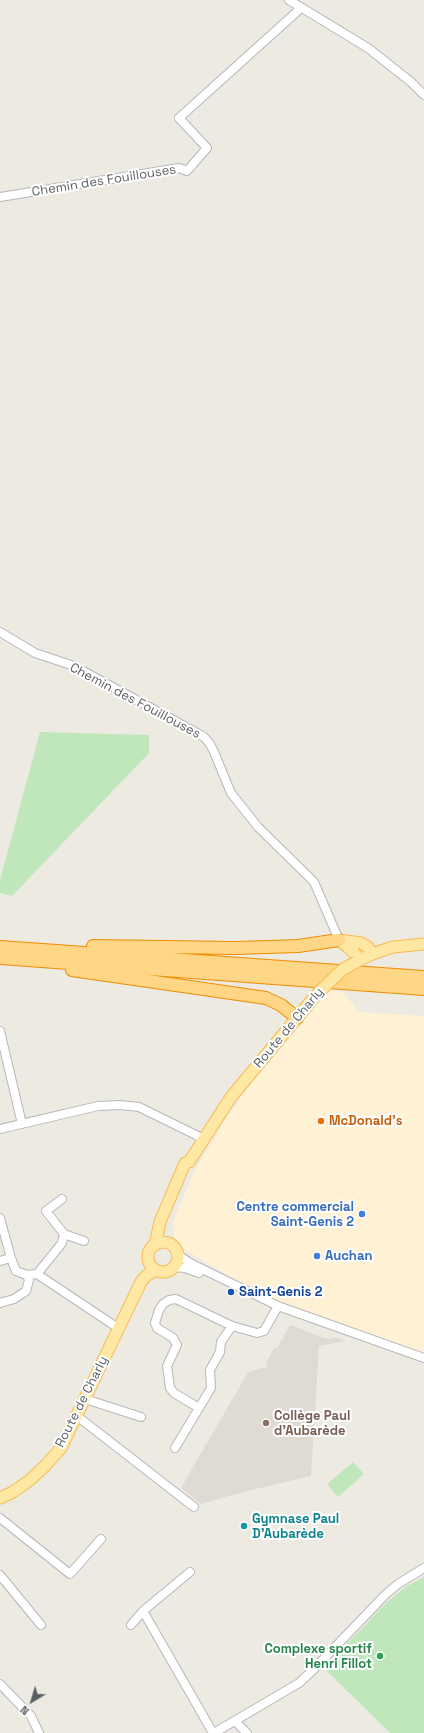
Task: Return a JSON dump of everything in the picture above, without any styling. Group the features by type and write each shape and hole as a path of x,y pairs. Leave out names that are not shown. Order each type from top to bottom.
{"highway":[{"path":"29,949 38,942 130,947 228,948 298,946 339,940"},
{"path":"0,946 424,978"},
{"path":"0,958 424,989"},
{"path":"47,961 56,968 266,998 281,1005 296,1018"}],"main road":[{"path":"339,940 361,943 368,947 372,954"},
{"path":"339,940 348,947 358,960"},
{"name":"Route de Charly","path":"155,1245 160,1222 185,1163 189,1162 231,1097 316,995 338,974 358,960 393,947 424,944"},
{"name":"Route de Charly","path":"175,1249 166,1234 166,1223 190,1166 189,1162"},
{"path":"163,1242 175,1249 178,1261 174,1268 165,1272 153,1266 150,1252 155,1245 163,1242"},
{"name":"Route de Charly","path":"1,1496 30,1480 61,1448 118,1328 126,1301 136,1279 153,1266"}],"street":[{"path":"289,0 368,48 411,82 424,95"},
{"name":"Chemin des Fouillouses","path":"0,197 179,168 187,171 207,148 179,118 301,8"},
{"name":"Chemin des Fouillouses","path":"0,632 35,653 74,666 204,737 214,752 231,793 258,828 314,882 339,940"},
{"path":"0,1031 22,1124"},
{"path":"0,1129 98,1106 120,1105 139,1107 198,1136 202,1140"},
{"path":"62,1199 46,1212 64,1234 84,1241"},
{"path":"0,1218 16,1271 27,1275 37,1274 118,1328"},
{"path":"37,1274 62,1243 64,1234"},
{"path":"175,1249 182,1258 277,1308"},
{"path":"0,1261 11,1258"},
{"path":"174,1268 192,1270 277,1308 424,1358"},
{"path":"0,1303 14,1299 26,1292 29,1280 27,1275"},
{"path":"199,1408 174,1393 170,1388 167,1366 177,1345 173,1338 158,1328 155,1323 158,1310 169,1300 176,1299 232,1326 261,1333 277,1308"},
{"path":"175,1448 211,1388 210,1370 220,1352 221,1342 232,1326"},
{"path":"85,1399 141,1417"},
{"path":"77,1416 194,1507"},
{"path":"0,1518 70,1574 101,1539"},
{"path":"143,1611 214,1733 299,1683 386,1594 398,1584 424,1568"},
{"path":"131,1625 143,1611 190,1572"},
{"path":"0,1575 41,1625"},
{"path":"0,1684 31,1716 39,1733"},
{"path":"235,1721 247,1733"}],"shaded area":[{"path":"329,991 343,992 359,1012 424,1016 424,1353 348,1327 324,1321 270,1301 184,1249 176,1240 173,1231 174,1219 195,1170 223,1123 252,1082"},
{"name":"Collège Paul d'Aubarède","path":"290,1325 324,1338 329,1339 334,1337 346,1341 319,1346 311,1476 243,1492 201,1504 181,1488 248,1372 267,1367 266,1363 274,1348 277,1348"}],"green space":[{"path":"40,732 149,735 149,753 12,896 0,893 0,880"},
{"path":"353,1462 364,1474 338,1497 327,1484"},
{"name":"Complexe sportif Henri Fillot","path":"424,1577 424,1733 390,1733 324,1668 386,1603 407,1586"}],"place":[{"name":"McDonald's","path":"321,1121"},
{"name":"Centre commercial Saint-Genis 2","path":"362,1214"},
{"name":"Auchan","path":"317,1256"},
{"name":"Saint-Genis 2","path":"231,1292"},
{"name":"Collège Paul d'Aubarède","path":"266,1423"},
{"name":"Gymnase Paul D'Aubarède","path":"244,1526"},
{"name":"Complexe sportif Henri Fillot","path":"380,1656"}]}
